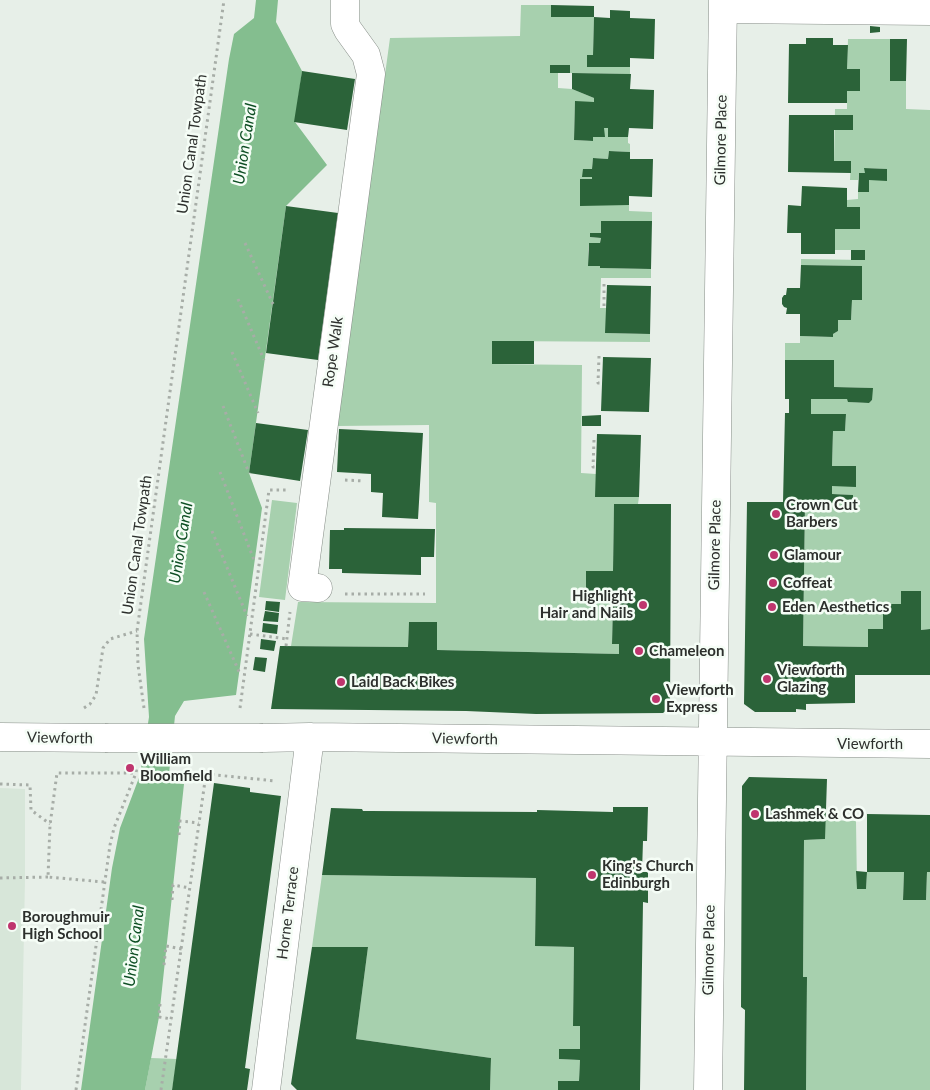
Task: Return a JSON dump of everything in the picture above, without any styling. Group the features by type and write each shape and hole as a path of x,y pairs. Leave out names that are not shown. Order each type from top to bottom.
{"street":[{"name":"Rope Walk","path":"318,588 302,588 371,74 366,55 345,24 345,0"},
{"path":"723,5 930,11"},
{"name":"Gilmore Place","path":"708,1090 723,5"},
{"name":"Viewforth","path":"0,737 310,737 930,744"},
{"name":"Horne Terrace","path":"266,1090 310,737"}],"path":[{"name":"Union Canal Towpath","path":"144,710 138,665 137,630 224,0"},
{"path":"245,243 272,304"},
{"path":"604,284 604,307 606,307"},
{"path":"238,299 264,360"},
{"path":"232,352 258,413"},
{"path":"598,356 598,383 602,383"},
{"path":"223,406 249,474"},
{"path":"594,440 593,467 596,467"},
{"path":"220,472 254,560"},
{"path":"231,709 240,708 269,490 314,490"},
{"path":"212,531 247,616"},
{"path":"318,588 325,594 425,594"},
{"path":"204,592 240,674"},
{"path":"76,711 90,704 96,695 102,653 106,643 110,639 137,630"},
{"path":"250,634 287,639"},
{"path":"76,1090 104,882 114,828 136,773 137,764"},
{"path":"48,877 50,825 57,773 136,773"},
{"path":"161,1090 206,774 304,784"},
{"path":"0,784 30,785 31,810 50,825"},
{"path":"178,835 180,821 199,823"},
{"path":"0,878 48,877 104,882"},
{"path":"172,900 173,886 190,888"},
{"path":"164,965 166,946 182,949"},
{"path":"160,1004 158,1017 172,1019"}],"shaded area":[{"path":"521,5 551,5 551,17 594,17 593,55 587,55 587,66 630,67 630,74 570,73 570,65 551,65 550,73 558,73 558,88 572,89 594,98 594,102 575,102 574,140 593,141 593,137 604,137 604,128 608,128 608,137 628,137 628,143 630,144 630,152 609,151 608,159 593,158 592,169 583,169 583,177 592,177 592,179 580,180 580,205 629,205 629,211 652,212 652,221 601,221 601,233 591,233 590,237 601,238 600,243 589,243 588,250 588,265 600,266 600,268 651,269 651,278 601,278 600,308 606,308 606,333 650,334 650,342 492,341 492,364 582,365 581,473 596,474 596,497 639,497 638,504 614,504 613,571 586,571 586,602 613,603 612,643 619,644 619,654 437,650 436,622 409,622 408,647 291,646 298,602 436,603 436,503 429,502 429,425 337,426 390,38 520,36"},
{"path":"848,39 890,39 890,81 906,81 906,109 930,110 930,629 921,630 921,591 901,591 901,604 883,604 883,629 868,647 803,646 805,503 852,503 853,495 832,494 832,486 856,486 856,466 832,466 833,431 845,431 846,414 811,414 811,399 847,399 849,402 869,403 872,400 872,388 834,387 834,360 785,360 785,343 800,343 800,336 833,337 833,334 838,331 838,320 851,320 852,300 862,300 862,266 801,265 801,259 865,260 865,250 835,250 835,229 860,229 860,207 847,207 847,200 858,199 858,192 869,192 869,180 887,180 886,169 865,168 865,173 859,173 858,180 850,180 851,161 834,161 835,109 847,109 847,91 860,90 860,69 847,69"},
{"path":"272,500 297,503 285,600 259,597"},
{"name":"Boroughmuir High School","path":"0,788 25,789 21,1090 0,1090"},
{"path":"825,820 856,821 857,888 866,889 867,872 904,872 903,900 926,900 927,872 930,872 930,1090 806,1090 807,977 803,977 804,840 825,839"},
{"path":"322,875 536,878 535,946 574,947 573,1026 580,1026 580,1049 559,1049 559,1059 580,1060 579,1081 558,1090 490,1090 491,1058 356,1039 368,947 312,947"},
{"path":"151,1058 177,1059 172,1090 145,1090"}],"water":[{"name":"Union Canal","path":"256,0 278,0 276,22 302,71 295,122 327,165 286,206 249,473 262,508 236,695 184,701 175,716 169,774 174,783 184,784 159,1017 145,1090 81,1090 112,868 120,828 140,775 149,717 144,639 229,59 234,34 254,18"}],"building":[{"path":"551,5 594,6 594,17 551,17"},
{"path":"610,10 630,11 630,18 655,19 654,59 630,58 630,67 587,67 587,55 593,55 594,17 610,18"},
{"path":"870,26 880,27 880,32 870,33"},
{"path":"806,38 833,38 833,45 848,45 847,69 860,69 860,91 847,91 847,103 788,103 789,44 806,44"},
{"path":"890,39 907,39 906,81 890,81"},
{"path":"550,65 570,65 570,73 550,73"},
{"path":"302,71 355,79 347,130 294,122"},
{"path":"572,73 631,74 630,89 654,90 653,129 629,128 628,137 608,137 608,128 604,128 605,137 593,137 593,141 574,140 575,101 594,102 594,98 572,89"},
{"path":"789,115 853,115 853,130 834,130 834,161 851,161 851,173 788,172"},
{"path":"609,151 630,152 630,159 653,159 652,197 629,196 629,205 580,206 580,179 592,179 592,177 582,177 583,169 592,169 593,158 608,159"},
{"path":"864,168 887,169 887,181 869,180 869,192 858,192 859,173 865,173"},
{"path":"802,186 847,188 847,207 860,207 860,229 835,229 835,254 801,254 801,233 787,233 788,205 801,206"},
{"path":"286,206 338,213 318,360 266,353"},
{"path":"601,221 652,221 651,269 588,266 589,243 600,243 601,238 590,237 590,233 601,233"},
{"path":"851,250 865,250 865,260 851,260"},
{"path":"801,265 862,266 862,300 852,300 851,320 838,320 838,331 833,334 833,337 800,336 800,314 786,314 787,308 782,304 782,298 786,295 787,288 800,288"},
{"path":"607,285 651,286 650,334 605,333"},
{"path":"492,341 534,341 534,364 492,364"},
{"path":"603,357 651,358 649,412 601,411"},
{"path":"785,360 834,360 834,387 873,388 872,400 869,403 848,402 847,399 811,399 811,414 846,414 845,431 833,431 832,466 856,466 856,487 832,486 832,494 853,495 853,503 805,503 803,646 868,647 868,629 883,629 883,604 901,604 901,591 921,591 921,630 930,629 930,675 855,675 855,703 806,704 806,710 796,709 796,712 755,712 744,704 747,502 783,502 785,413 789,413 789,399 785,399"},
{"path":"601,415 601,426 582,426 582,416"},
{"path":"256,423 308,430 300,481 249,473"},
{"path":"339,429 423,433 418,519 382,517 383,493 371,492 371,474 337,472"},
{"path":"597,434 641,435 639,497 595,497"},
{"path":"614,504 671,504 670,707 663,713 536,714 466,711 271,709 280,646 408,647 409,622 437,622 437,650 619,654 619,644 612,644 613,603 586,602 586,571 613,571"},
{"path":"344,528 435,529 434,557 421,557 421,575 342,573 342,569 329,569 330,530 344,530"},
{"path":"266,601 280,602 279,612 265,610"},
{"path":"265,611 279,613 278,622 263,621"},
{"path":"263,623 278,625 277,634 262,632"},
{"path":"261,639 276,641 274,651 260,649"},
{"path":"255,657 267,658 265,672 253,670"},
{"path":"749,777 827,779 825,839 804,840 803,977 807,977 806,1090 744,1090 745,1010 741,1007 742,786"},
{"path":"214,783 250,788 250,792 281,796 245,1068 250,1069 247,1090 172,1090"},
{"path":"613,807 648,807 647,841 643,841 642,872 648,872 648,903 643,902 640,1090 558,1090 558,1081 579,1081 580,1060 559,1059 559,1049 580,1049 580,1026 573,1026 574,947 535,946 536,878 322,875 331,808 362,809 363,811 537,812 537,810 613,812"},
{"path":"867,814 930,815 930,872 927,872 926,900 903,900 904,872 867,872"},
{"path":"856,871 867,872 866,889 857,889"},
{"path":"312,947 368,947 356,1039 491,1058 490,1090 297,1090 291,1084"}],"place":[{"name":"Crown Cut Barbers","path":"776,514"},
{"name":"Glamour","path":"774,555"},
{"name":"Coffeat","path":"773,583"},
{"name":"Highlight Hair and Nails","path":"643,605"},
{"name":"Eden Aesthetics","path":"772,607"},
{"name":"Chameleon","path":"639,651"},
{"name":"Viewforth Glazing","path":"767,679"},
{"name":"Laid Back Bikes","path":"341,682"},
{"name":"Viewforth Express","path":"656,699"},
{"name":"William Bloomfield","path":"130,768"},
{"name":"Lashmek & CO","path":"755,814"},
{"name":"King's Church Edinburgh","path":"592,875"},
{"name":"Boroughmuir High School","path":"12,926"}]}
